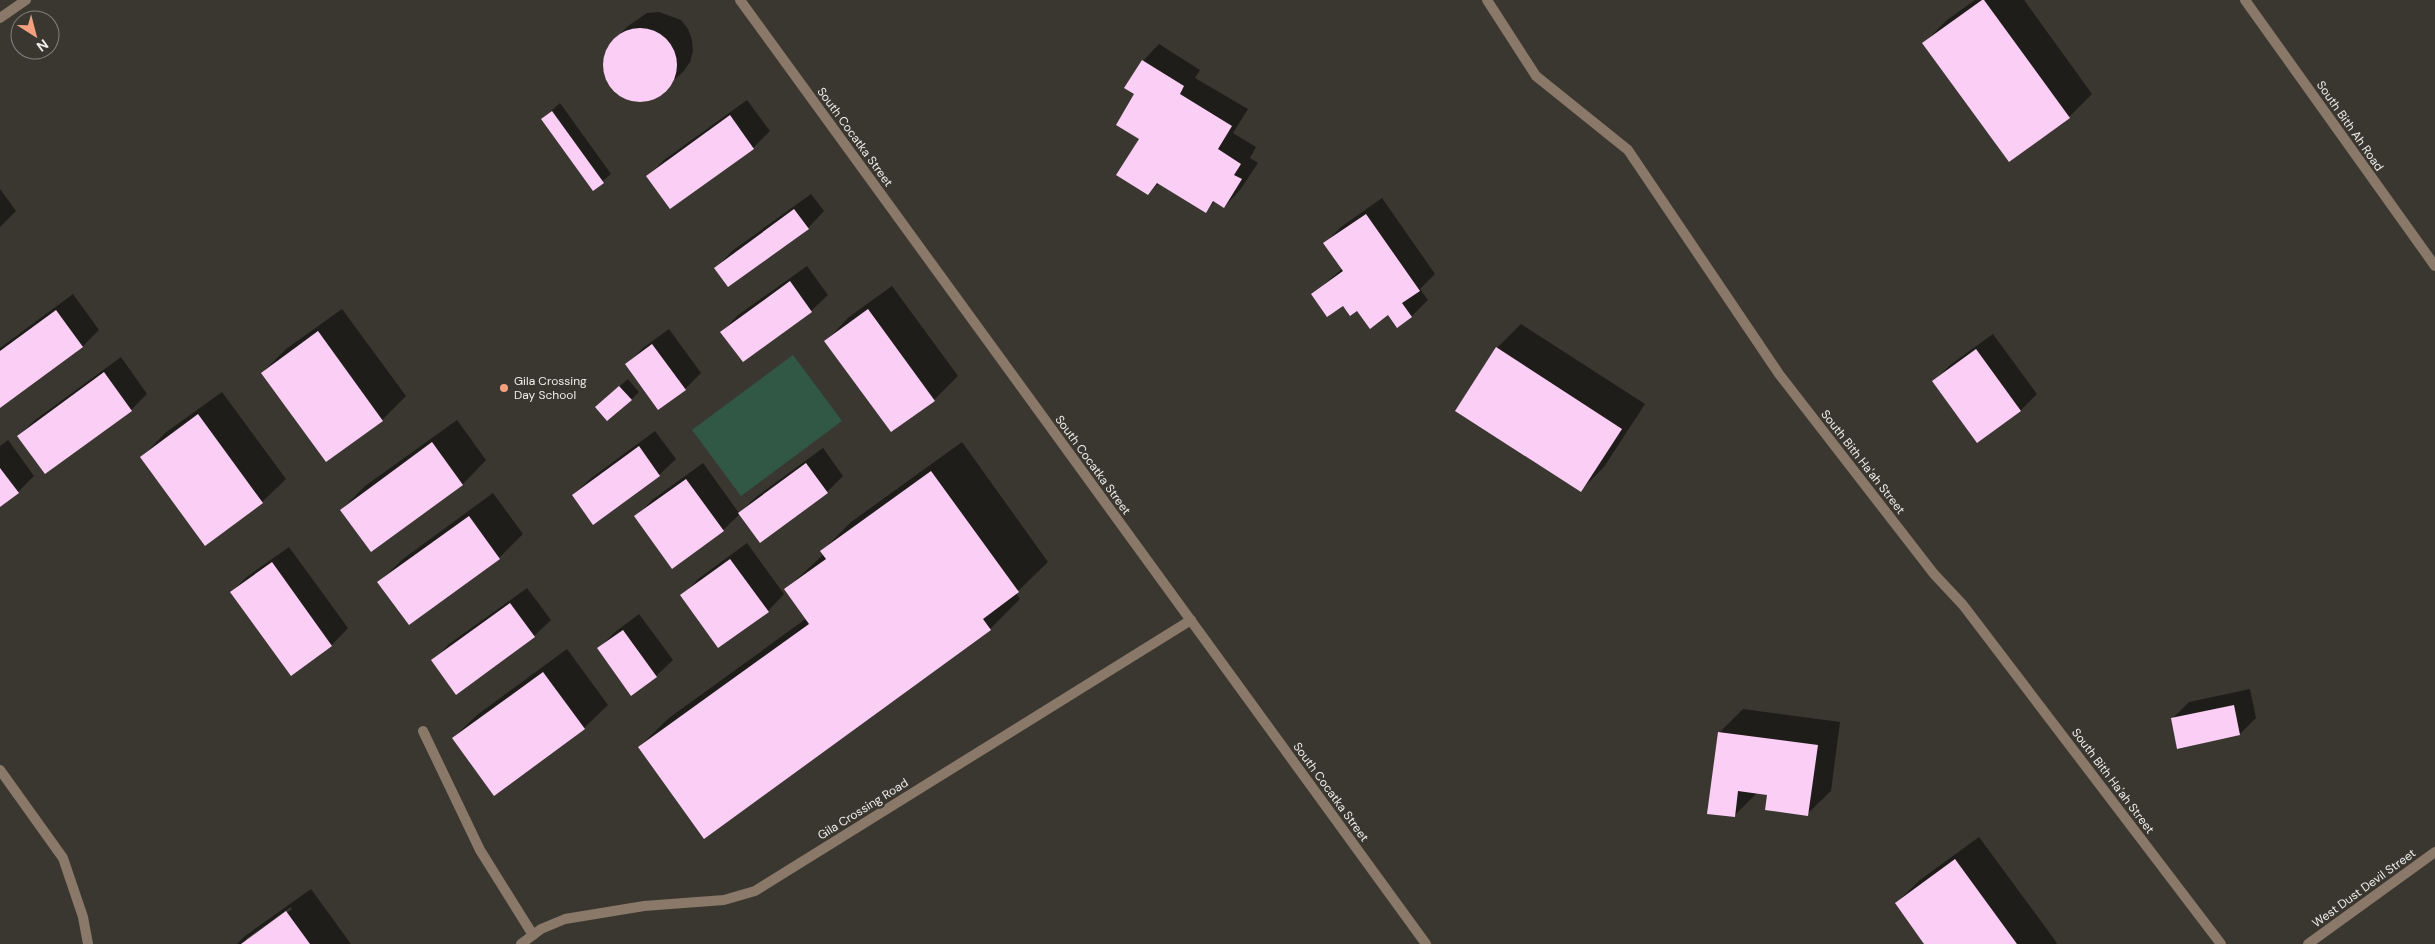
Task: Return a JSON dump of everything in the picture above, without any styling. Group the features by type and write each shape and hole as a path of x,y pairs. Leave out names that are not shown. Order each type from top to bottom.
{"street":[{"path":"0,18 26,0"},
{"name":"South Cocatka Street","path":"740,0 1426,944"},
{"name":"South Bith Ha'ah Street","path":"1487,0 1536,76 1628,150 1779,374 1934,574 1962,605 2221,944"},
{"name":"South Bith Ah Road","path":"2245,0 2435,266"},
{"name":"Gila Crossing Road","path":"521,944 533,935 565,918 590,913 724,900 755,891 1190,620"},
{"path":"423,730 480,850 533,935"},
{"path":"0,770 63,858 83,917 88,944"},
{"name":"West Dust Devil Street","path":"2308,944 2435,852"}],"green space":[{"path":"793,355 842,421 741,496 692,430"}],"building":[{"path":"1984,0 2070,118 2009,162 1922,43"},
{"path":"640,28 654,31 666,39 674,51 677,65 674,79 666,91 654,99 640,102 626,99 614,91 606,79 603,65 606,51 614,39 626,31"},
{"path":"1142,60 1184,86 1180,94 1232,126 1218,149 1241,164 1234,175 1242,179 1224,208 1213,201 1206,213 1157,183 1148,195 1116,175 1139,139 1116,125 1134,94 1124,88"},
{"path":"552,111 604,183 593,191 541,119"},
{"path":"730,115 754,149 670,209 646,176"},
{"path":"794,209 809,229 728,287 714,268"},
{"path":"1366,214 1420,291 1402,303 1412,317 1397,328 1388,315 1370,329 1357,311 1350,316 1343,306 1327,317 1311,294 1343,271 1323,243"},
{"path":"790,281 812,312 743,362 720,332"},
{"path":"868,309 935,401 891,432 824,341"},
{"path":"56,310 83,347 0,408 0,351"},
{"path":"318,331 383,421 326,462 261,373"},
{"path":"652,344 686,390 658,410 625,364"},
{"path":"1496,347 1622,429 1581,492 1455,411"},
{"path":"1976,349 2021,411 1977,443 1932,381"},
{"path":"104,372 132,411 45,474 17,436"},
{"path":"619,386 632,400 607,421 595,407"},
{"path":"198,414 263,503 205,546 140,457"},
{"path":"432,442 463,485 371,552 340,510"},
{"path":"639,446 660,476 593,525 572,495"},
{"path":"806,463 828,493 760,543 738,513"},
{"path":"0,468 19,493 0,507"},
{"path":"931,471 1019,592 983,619 991,630 704,839 638,747 809,624 784,589 826,559 820,551"},
{"path":"686,479 724,531 672,569 634,516"},
{"path":"469,516 500,559 409,625 377,582"},
{"path":"730,559 769,612 718,648 680,595"},
{"path":"272,562 332,646 291,676 230,592"},
{"path":"510,603 535,637 456,695 431,660"},
{"path":"623,630 657,677 631,696 597,648"},
{"path":"543,672 585,729 494,796 452,738"},
{"path":"2234,705 2240,735 2177,749 2171,718"},
{"path":"1718,732 1818,745 1808,816 1765,810 1767,795 1738,791 1735,817 1707,814"},
{"path":"1955,859 2017,944 1924,944 1895,903"},
{"path":"286,911 310,944 241,944"}],"place":[{"name":"Gila Crossing Day School","path":"504,388"}]}
